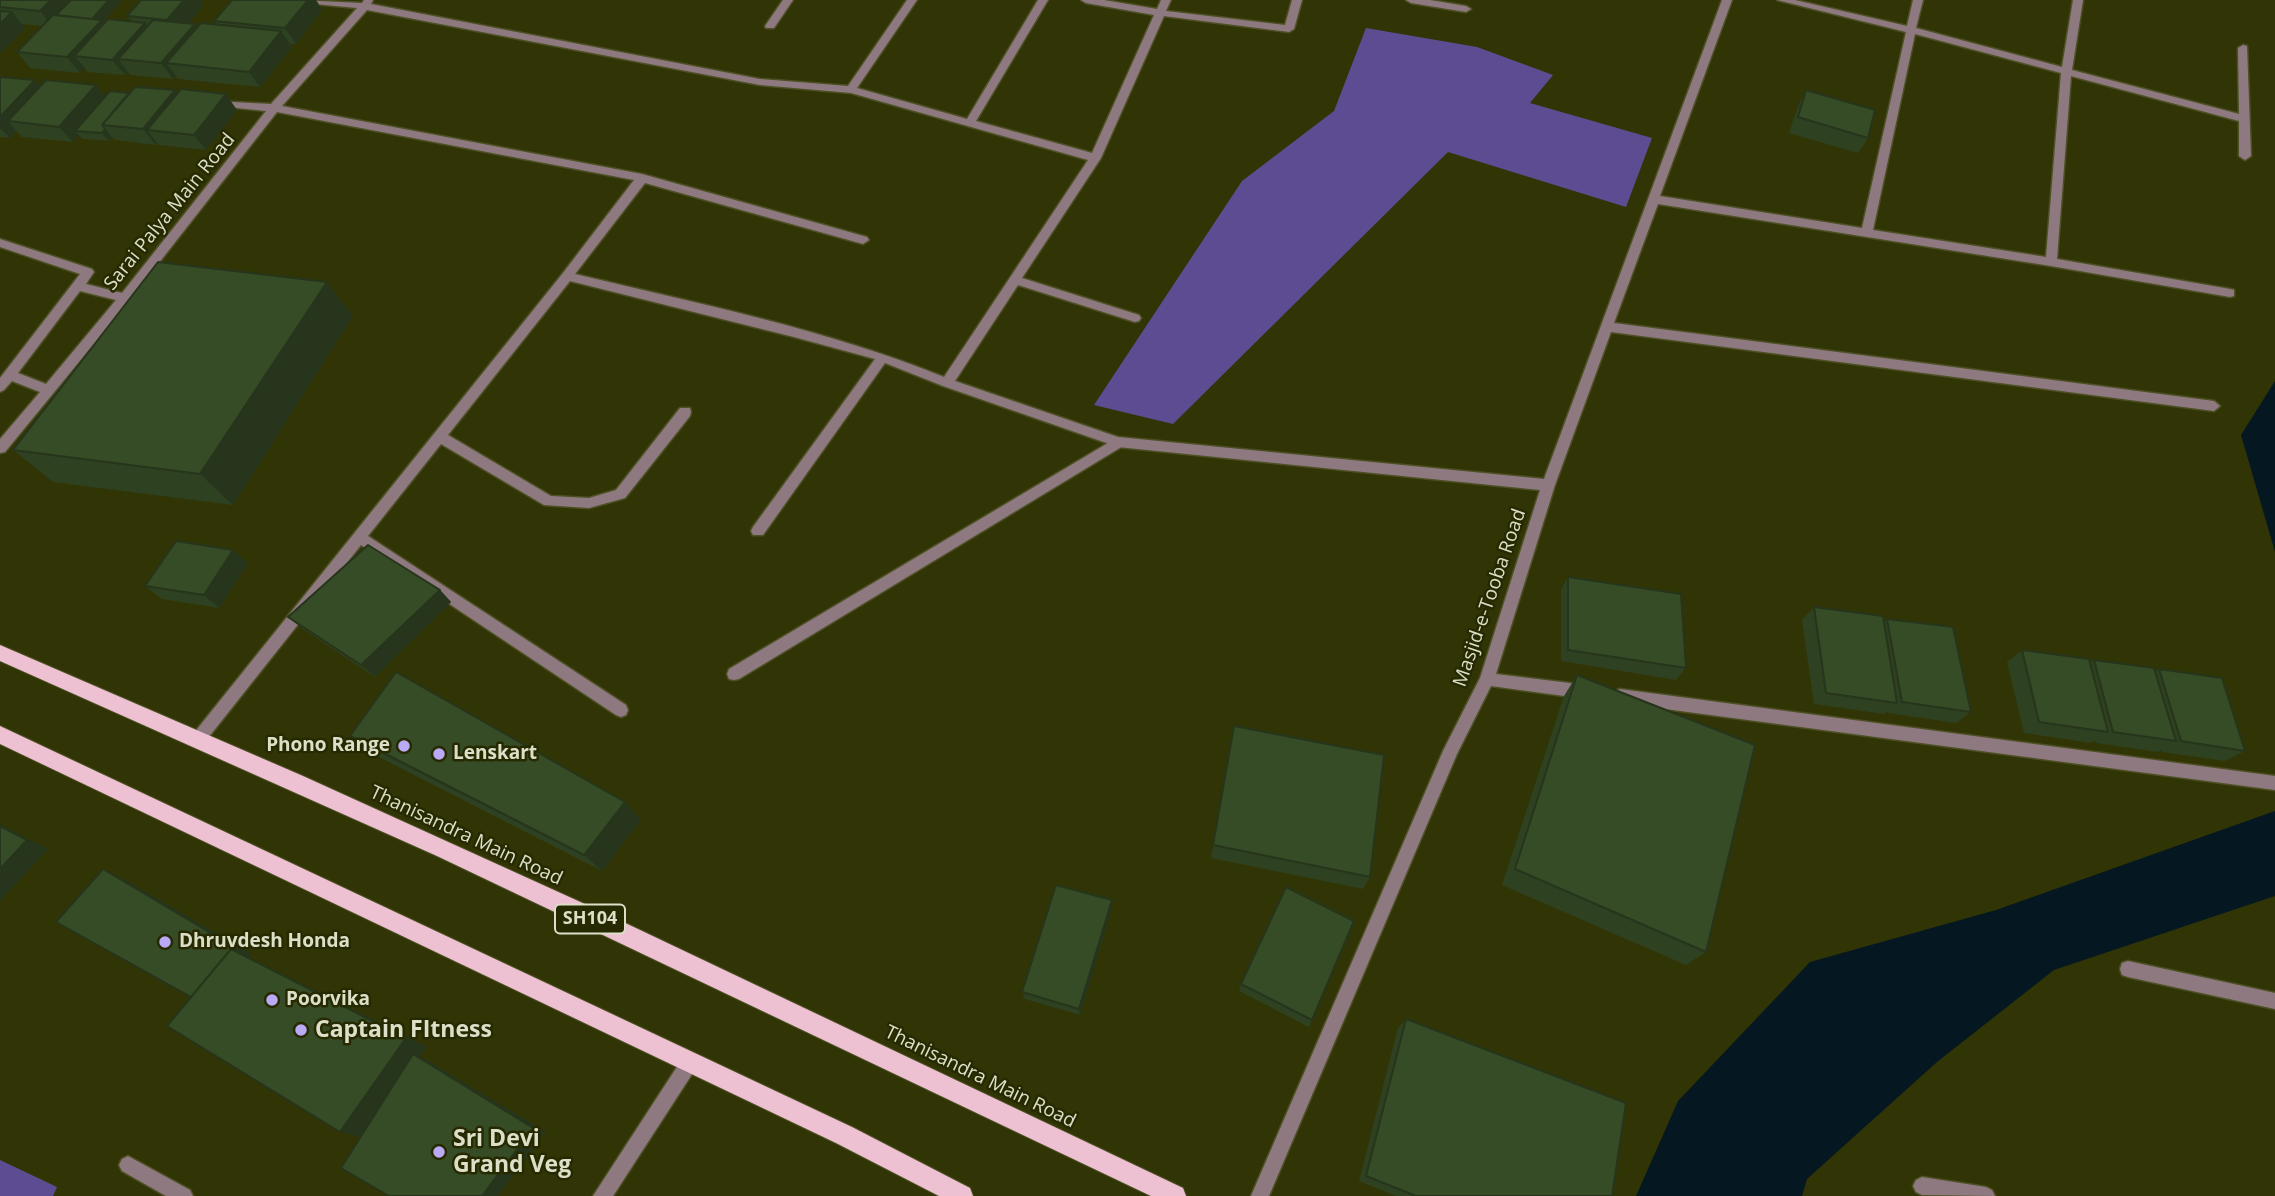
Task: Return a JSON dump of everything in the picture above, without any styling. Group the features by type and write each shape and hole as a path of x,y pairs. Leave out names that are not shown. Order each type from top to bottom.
{"main road":[{"name":"Thanisandra Main Road","path":"0,653 200,738 884,1055 1175,1196"},
{"path":"0,736 844,1135 962,1196"}],"street":[{"path":"304,0 367,3 760,82 851,90 1095,158"},
{"path":"770,26 788,0"},
{"path":"851,90 912,0"},
{"path":"969,124 1043,0"},
{"path":"1086,0 1161,13 1289,29 1297,0"},
{"path":"947,383 1095,158 1166,0"},
{"path":"1411,0 1466,9"},
{"name":"Masjid-e-Tooba Road","path":"1261,1196 1451,751 1486,679 1548,485 1727,0"},
{"path":"1782,0 1911,30 2244,119"},
{"path":"1867,233 1918,0"},
{"path":"2051,262 2066,72 2078,0"},
{"name":"Sarai Palya Main Road","path":"0,448 125,298 274,108 367,3"},
{"path":"2243,48 2245,156"},
{"path":"205,102 274,108 642,178 863,240"},
{"path":"200,738 642,178"},
{"path":"1653,199 2230,293"},
{"path":"0,243 88,272 0,387"},
{"path":"567,276 883,357 947,383 1118,442 1548,485"},
{"path":"1015,280 1135,318"},
{"path":"77,286 125,298"},
{"path":"1607,327 2214,406"},
{"path":"758,531 883,357"},
{"path":"10,375 46,390"},
{"path":"439,436 549,501 589,503 620,494 684,412"},
{"path":"734,674 1118,442"},
{"path":"359,537 621,710"},
{"path":"1486,679 2275,783"},
{"path":"2128,969 2275,1001"},
{"path":"602,1196 690,1062"},
{"path":"128,1165 184,1196"},
{"path":"1922,1186 1986,1196"}],"shaded area":[{"path":"1366,28 1477,47 1553,75 1530,103 1652,138 1626,207 1448,152 1173,424 1094,405 1242,181 1334,111"},
{"path":"0,1160 57,1187 53,1196 0,1196"}],"water":[{"path":"2275,381 2275,552 2241,435"},
{"path":"2275,811 2275,896 2054,970 1937,1062 1807,1179 1802,1196 1636,1196 1678,1101 1810,962 1996,910"}],"building":[{"path":"0,0 51,0 40,11 0,7"},
{"path":"71,0 109,0 92,19 56,15"},
{"path":"141,0 184,0 167,20 127,16"},
{"path":"232,0 308,0 285,28 214,21"},
{"path":"0,11 12,12 0,24"},
{"path":"53,15 102,20 67,57 17,52"},
{"path":"108,19 145,23 112,60 74,56"},
{"path":"153,20 195,24 161,63 118,59"},
{"path":"201,23 281,31 249,72 166,63"},
{"path":"0,77 35,80 0,117"},
{"path":"46,80 96,85 59,127 8,121"},
{"path":"135,87 175,90 143,129 102,125"},
{"path":"181,89 226,94 194,135 147,130"},
{"path":"1806,90 1875,110 1868,138 1798,117"},
{"path":"110,91 129,93 102,125 105,129 102,133 75,131"},
{"path":"158,262 327,282 200,474 13,450"},
{"path":"176,541 233,550 204,595 145,586"},
{"path":"368,545 440,590 361,665 288,617"},
{"path":"1568,577 1681,594 1686,668 1568,650"},
{"path":"1814,607 1883,616 1897,703 1826,693"},
{"path":"1887,619 1953,627 1971,712 1902,702"},
{"path":"2022,650 2089,659 2108,732 2039,722"},
{"path":"2094,660 2154,668 2176,741 2113,732"},
{"path":"2159,669 2222,678 2245,751 2181,741"},
{"path":"396,672 625,802 584,855 350,736"},
{"path":"1577,675 1755,745 1706,952 1515,869"},
{"path":"1234,726 1384,755 1370,877 1213,845"},
{"path":"0,826 27,840 0,869"},
{"name":"Dhruvdesh Honda","path":"103,869 234,947 191,997 56,922"},
{"path":"1056,885 1112,900 1079,1009 1022,992"},
{"path":"1286,887 1354,921 1312,1020 1241,984"},
{"path":"231,949 406,1038 340,1132 167,1026"},
{"path":"1406,1019 1626,1103 1612,1196 1416,1196 1366,1176"},
{"path":"413,1054 533,1128 482,1196 389,1196 341,1168"}],"place":[{"name":"Phono Range","path":"404,746"},
{"name":"Lenskart","path":"439,754"},
{"name":"Dhruvdesh Honda","path":"165,942"},
{"name":"Poorvika","path":"272,1000"},
{"name":"Captain FItness","path":"301,1030"},
{"name":"Sri Devi Grand Veg","path":"439,1152"}]}
